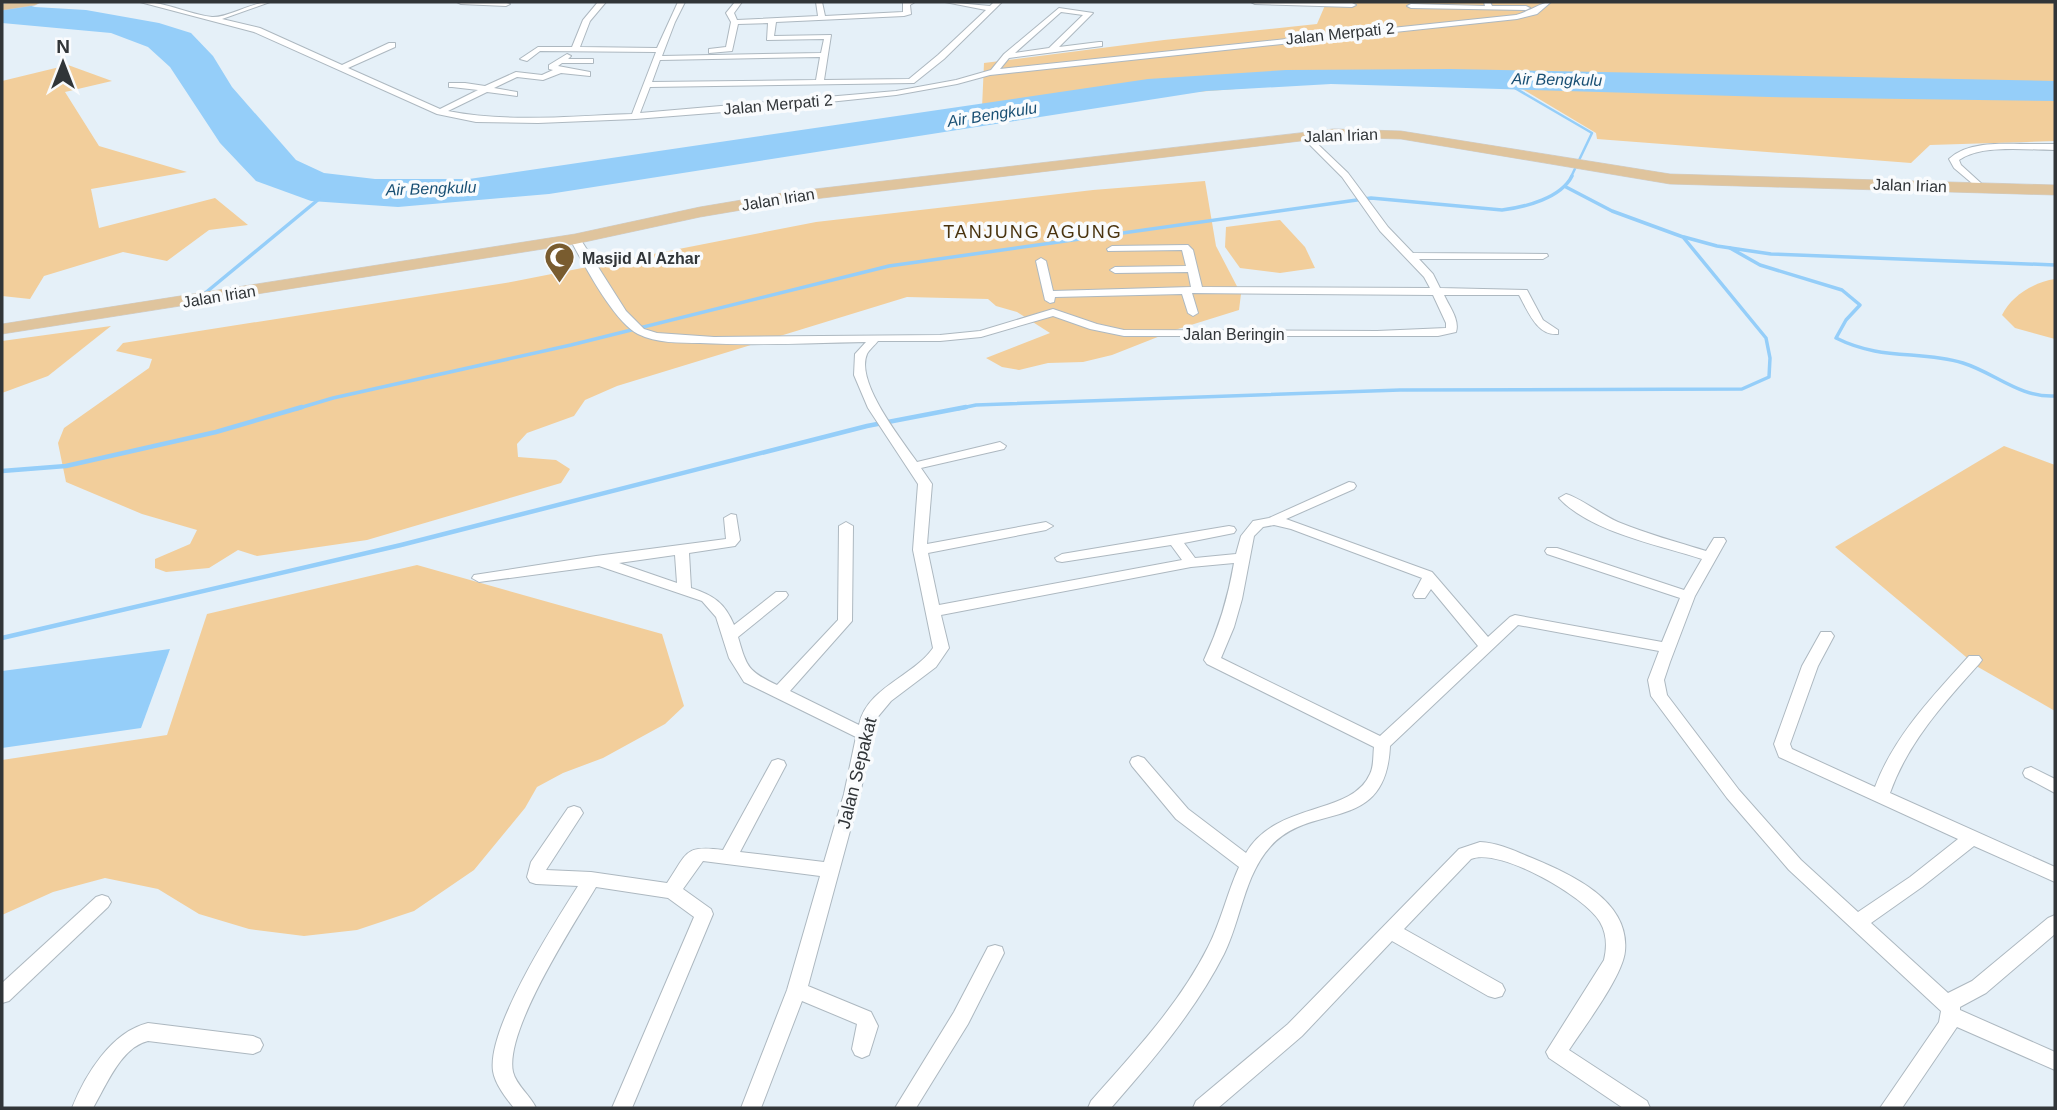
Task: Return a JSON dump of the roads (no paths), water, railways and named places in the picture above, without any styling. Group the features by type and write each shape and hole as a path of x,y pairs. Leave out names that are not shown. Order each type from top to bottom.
{"main road":[{"path":"2,5 9,2"},
{"path":"2,5 34,2"},
{"name":"Jalan Irian","path":"2,329 575,239 700,212 802,195 1305,135 1394,134 1670,178 2055,190"}],"street":[{"name":"Jalan Merpati 2","path":"144,2 216,18 273,36 440,112 487,120 635,116 896,93 993,73 1517,17 1540,9"},
{"path":"216,18 267,2"},
{"path":"461,2 506,4"},
{"path":"440,112 516,74 542,78 578,49 587,20 602,2"},
{"path":"635,116 682,2"},
{"path":"659,54 727,50 735,22 730,13 738,2"},
{"path":"819,2 822,18"},
{"path":"735,22 904,14 908,12 906,4 912,2"},
{"path":"948,2 988,8"},
{"path":"896,93 948,51 988,8 998,2"},
{"path":"1255,2 1352,5"},
{"path":"1407,27 1407,21 1415,14 1410,4 1540,9 1547,2"},
{"path":"993,73 1007,56 1059,10 1089,13 1052,50"},
{"path":"772,20 768,37 771,38 828,36 820,82"},
{"path":"1007,56 1099,44"},
{"path":"344,67 392,45"},
{"path":"524,59 538,49 659,54 825,55"},
{"path":"560,65 590,61"},
{"path":"560,65 587,74"},
{"path":"646,85 911,81"},
{"path":"452,85 461,84 514,94"},
{"name":"Jalan Beringin","path":"1053,312 1094,327 1124,333 1438,333 1453,328 1439,292 1429,276 1360,199 1345,175 1305,135"},
{"path":"1980,187 1956,166 1954,159 1959,153 1979,149 2055,147"},
{"path":"575,239 600,282 636,327 654,336 676,339 940,338 982,334 1053,312 1041,261"},
{"path":"1112,249 1184,247 1188,250 1192,269 1193,313"},
{"path":"1411,256 1543,256"},
{"path":"1115,270 1192,269"},
{"path":"1048,294 1191,290 1523,292 1539,322 1554,332"},
{"name":"Jalan Sepakat","path":"751,1108 797,990 852,794 868,718 878,704 931,663 942,644 920,550 925,484 874,408 860,375 859,363 864,349 875,338"},
{"path":"915,466 1000,446"},
{"path":"1349,486 1275,519 1261,522 1250,531 1244,542 1233,608 1212,660 1382,744"},
{"path":"1566,498 1587,514 1609,524 1713,548 1688,596 1657,680 1657,691 1661,700 1733,794 1779,847 1949,1009 2055,1061"},
{"path":"479,578 732,542 732,518"},
{"path":"1275,519 1418,570 1431,578 1486,645"},
{"path":"779,693 844,624 846,526"},
{"path":"920,550 1046,526"},
{"path":"1062,558 1228,530"},
{"path":"1175,540 1191,563"},
{"path":"682,548 684,589"},
{"path":"1552,551 1688,596"},
{"path":"935,611 1191,563 1242,558"},
{"path":"596,560 684,589 716,604 727,620 746,675 864,734"},
{"path":"1420,595 1431,578"},
{"path":"731,635 781,595"},
{"path":"1098,1108 1169,1024 1203,975 1218,948 1249,865 1264,841 1281,827 1346,803 1370,789 1381,768 1382,744 1511,622 1519,620 1668,648"},
{"path":"1826,636 1810,666 1782,744 1783,749 1794,760 2055,875"},
{"path":"1880,797 1887,775 1910,737 1940,697 1974,660"},
{"path":"1138,762 1182,814 1249,865"},
{"path":"728,858 778,765"},
{"path":"2031,773 2055,787"},
{"path":"574,813 537,867 535,875 541,878 591,879 672,891 704,914 622,1108"},
{"path":"1856,923 1916,882 1970,839"},
{"path":"1203,1108 1295,1030 1392,932 1458,860 1478,848 1491,849 1536,867 1580,891 1609,922 1616,941 1616,955 1556,1052 1640,1108"},
{"path":"672,891 697,855 832,870"},
{"path":"526,1108 506,1078 504,1056 526,994 591,879"},
{"path":"2,995 102,902"},
{"path":"1890,1108 1940,1036 1949,1009 2055,923"},
{"path":"1392,932 1495,990"},
{"path":"905,1108 961,1018 995,953"},
{"path":"797,990 864,1018 868,1026 862,1049"},
{"path":"82,1108 119,1049 136,1033 148,1032 253,1045"}],"water":[{"name":"Air Bengkulu","path":"2,2 86,10 159,23 191,33 213,56 232,87 296,160 324,173 375,179 469,179 1148,79 1286,70 1450,69 2055,81 2055,101 1769,97 1331,84 1206,91 549,194 398,207 311,201 256,181 220,143 170,67 148,47 111,33 2,23"},
{"path":"170,649 141,728 2,748 2,671"}],"waterway":[{"name":"Air Bengkulu","path":"1513,87 1592,133 1571,177"},
{"path":"296,409 333,398 571,345 889,266 1371,198 1502,210 1522,207 1551,196 1567,184 1572,176"},
{"path":"957,409 976,405 1400,390 1742,389 1769,377 1770,358 1766,338 1683,237 1612,211 1566,187"},
{"path":"204,294 319,199"},
{"path":"1684,237 1717,246 1771,254 2055,265"},
{"path":"1730,248 1760,265 1842,290 1860,305 1846,320 1836,338 1869,350 1963,363 2030,393 2055,396"},
{"path":"2,471 66,466 216,432 302,407"},
{"path":"2,638 401,545 867,426 966,407"}],"place":[{"name":"Masjid Al Azhar","path":"559,285"}],"district":[{"name":"TANJUNG AGUNG","path":"1033,232"}]}
